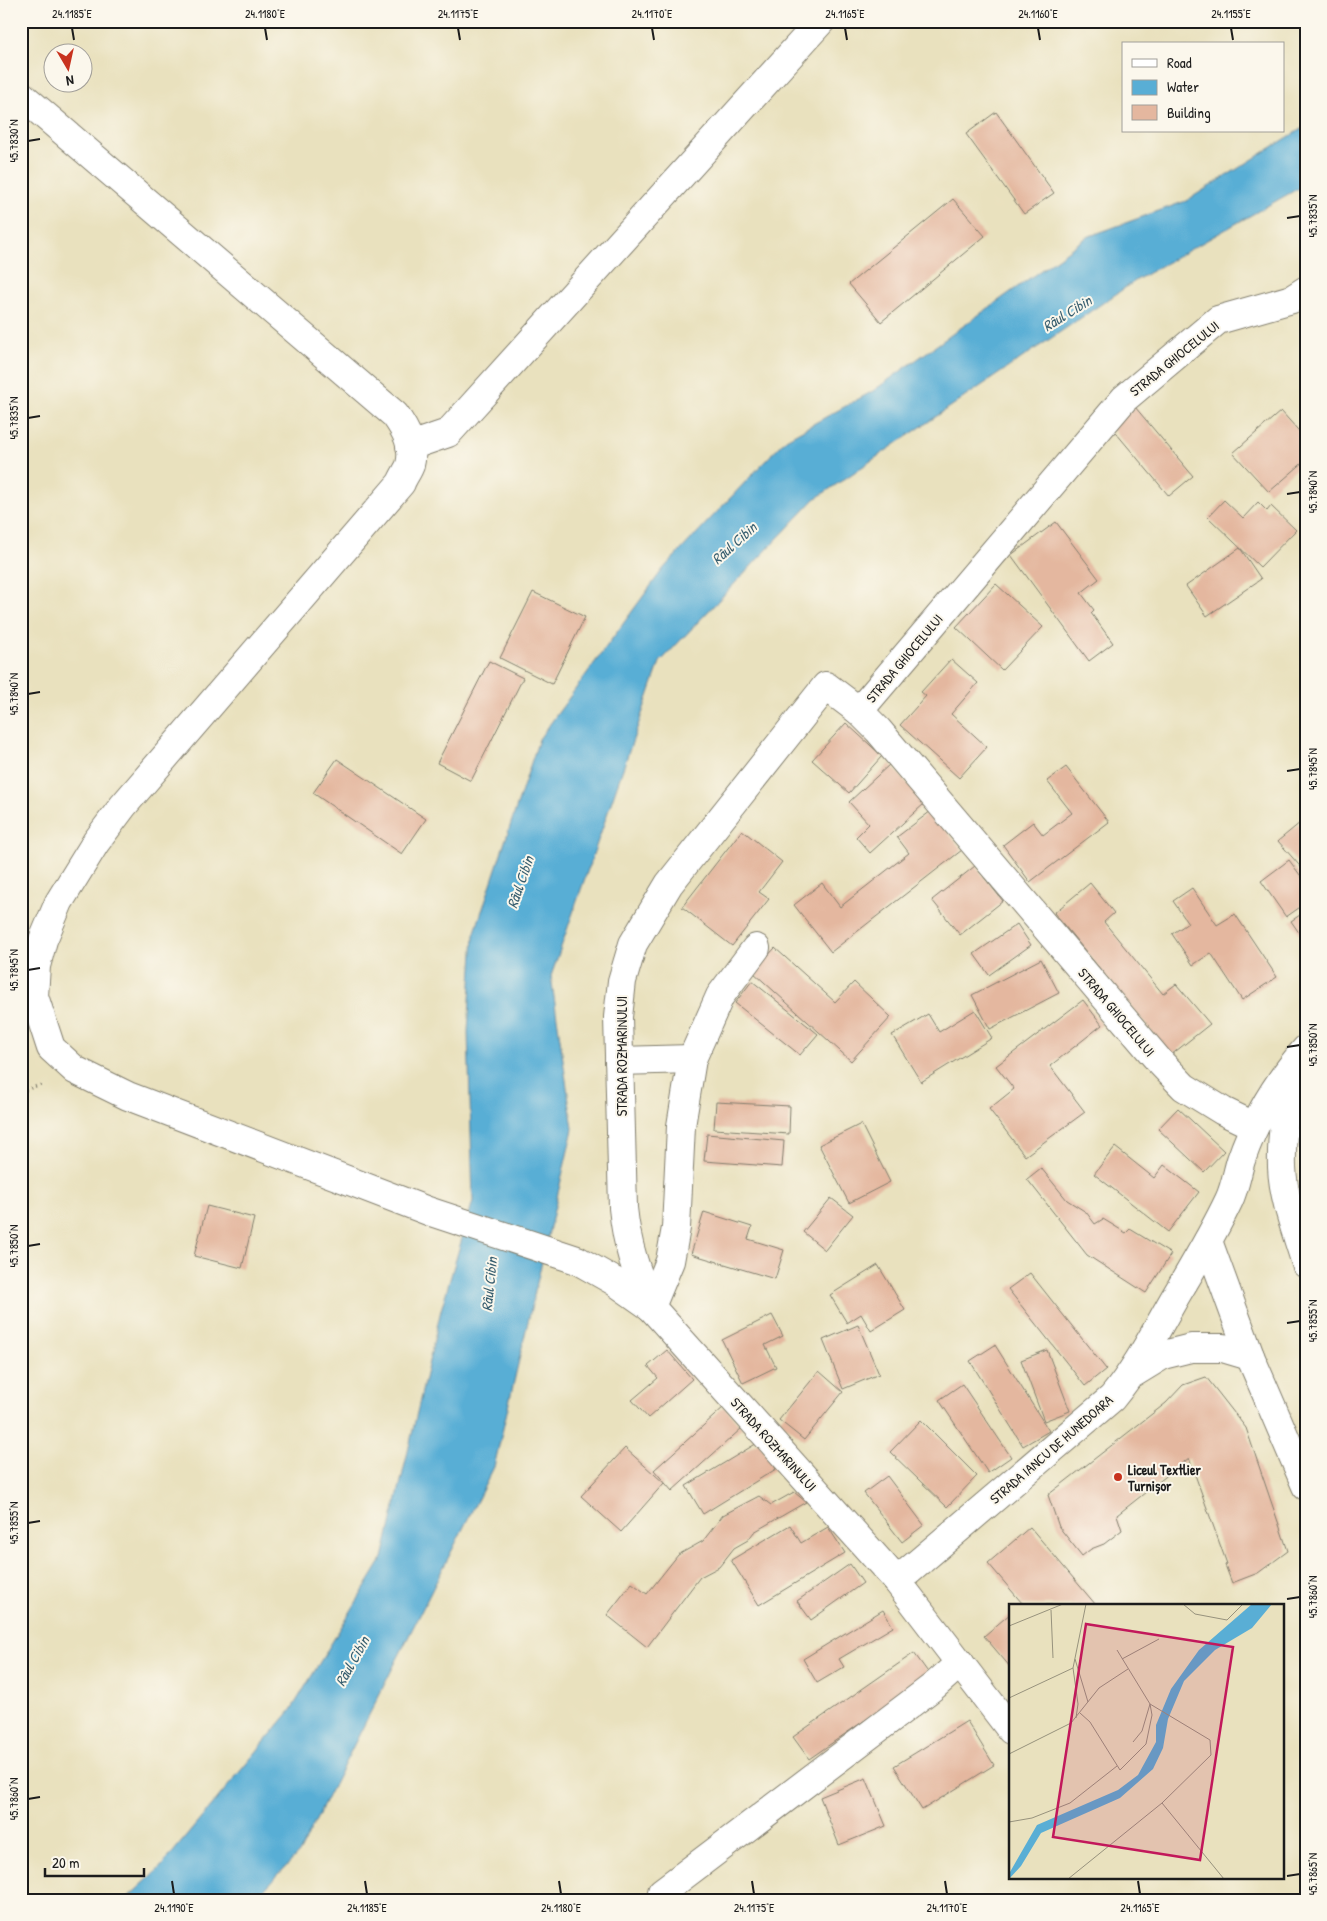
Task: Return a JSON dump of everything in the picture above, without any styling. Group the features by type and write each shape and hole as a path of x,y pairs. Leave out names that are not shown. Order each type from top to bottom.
{"street":[{"path":"410,446 448,433 820,21"},
{"path":"21,95 395,415 406,430 410,446 410,464 400,483 123,806 96,842 59,902 43,940 36,966 34,996 51,1048 74,1070 128,1096 428,1211 577,1260 614,1281 651,1307 670,1261 676,1228 681,1126 692,1059 720,996 756,948"},
{"name":"STRADA GHIOCELULUI","path":"1254,1126 1223,1111 1184,1087 1160,1062 878,730 859,711 1124,399 1218,320 1292,299 1306,290"},
{"name":"STRADA ROZMARINULUI","path":"859,711 826,686 669,884 633,944 622,981 618,1017 623,1208 626,1238 634,1267 651,1307 896,1581 1009,1727"},
{"path":"1299,1057 1284,1118 1282,1169 1289,1206 1306,1264"},
{"name":"STRADA IANCU DE HUNEDOARA","path":"896,1581 1112,1398 1131,1375 1208,1241 1230,1198 1241,1160 1254,1126 1270,1098 1299,1057"},
{"path":"619,1061 692,1059"},
{"path":"1208,1241 1250,1356 1306,1486"},
{"path":"1131,1375 1164,1356 1191,1348 1223,1348 1250,1356"},
{"path":"662,1892 934,1686 960,1663"}],"water":[{"name":"Râul Cibin","path":"1306,126 1306,184 1138,279 815,499 660,662 551,976 573,1129 494,1467 300,1852 254,1900 125,1900 159,1869 291,1710 383,1558 441,1310 473,1201 468,1032 474,935 539,739 663,569 786,439 873,391 1087,237 1186,201"}],"building":[{"path":"996,112 1054,193 1024,214 966,134"},
{"path":"953,199 985,236 881,322 849,284"},
{"path":"1306,364 1306,397 1305,397 1300,365"},
{"path":"1135,407 1193,476 1169,496 1111,427"},
{"path":"1281,411 1306,439 1306,460 1269,492 1233,453"},
{"path":"1224,500 1243,518 1258,502 1267,511 1271,506 1296,530 1260,567 1208,517"},
{"path":"1056,522 1099,579 1081,593 1094,610 1091,613 1113,643 1089,661 1011,555"},
{"path":"1240,548 1261,579 1207,616 1186,586"},
{"path":"996,584 1043,627 1002,670 956,627"},
{"path":"533,592 585,617 552,684 500,658"},
{"path":"951,659 978,683 951,714 987,747 959,778 900,725 926,696 921,692"},
{"path":"489,661 523,678 471,781 437,763"},
{"path":"846,723 882,756 849,793 812,760"},
{"path":"337,759 426,819 402,854 313,793"},
{"path":"890,764 925,803 870,853 856,837 869,824 849,802"},
{"path":"1066,767 1109,822 1030,882 1003,845 1033,822 1043,835 1072,813 1047,781"},
{"path":"931,811 962,850 831,952 794,905 822,883 840,907 909,853 897,837"},
{"path":"1306,818 1306,873 1278,841"},
{"path":"742,830 782,862 759,892 769,899 732,946 682,907"},
{"path":"1289,860 1306,883 1306,903 1286,917 1261,881"},
{"path":"975,866 1003,901 960,935 932,900"},
{"path":"1090,883 1114,913 1104,922 1163,994 1176,984 1210,1024 1171,1055 1054,913"},
{"path":"1192,888 1217,925 1235,914 1277,977 1242,1000 1211,953 1193,965 1172,934 1188,923 1173,901"},
{"path":"1306,911 1306,943 1291,921"},
{"path":"1017,924 1031,945 989,975 974,954"},
{"path":"775,948 835,1002 854,982 891,1017 851,1061 753,972"},
{"path":"1041,959 1059,993 990,1029 972,995"},
{"path":"752,981 818,1034 800,1055 735,1003"},
{"path":"1083,1000 1102,1025 1050,1066 1085,1112 1025,1156 989,1109 1014,1089 996,1066"},
{"path":"975,1010 992,1038 921,1082 892,1035 928,1014 939,1032"},
{"path":"716,1102 790,1106 789,1134 714,1129"},
{"path":"1178,1108 1224,1151 1204,1172 1158,1129"},
{"path":"861,1124 890,1182 849,1203 819,1145"},
{"path":"707,1134 784,1141 782,1167 704,1161"},
{"path":"1115,1147 1154,1178 1164,1165 1199,1192 1168,1232 1094,1174"},
{"path":"1041,1168 1067,1200 1086,1212 1095,1224 1103,1219 1126,1233 1130,1229 1171,1254 1146,1293 1087,1255 1027,1179"},
{"path":"831,1198 853,1215 825,1250 803,1232"},
{"path":"207,1206 254,1218 242,1268 194,1256"},
{"path":"704,1212 752,1227 748,1239 784,1250 775,1279 691,1254"},
{"path":"878,1265 905,1310 871,1331 861,1314 847,1323 830,1295"},
{"path":"1030,1273 1106,1369 1085,1386 1008,1289"},
{"path":"772,1315 783,1336 765,1345 776,1367 743,1383 722,1340"},
{"path":"858,1325 879,1374 843,1389 823,1340"},
{"path":"995,1345 1049,1431 1023,1446 970,1361"},
{"path":"667,1350 692,1379 648,1418 632,1400 658,1378 648,1366"},
{"path":"1047,1350 1070,1411 1044,1421 1021,1360"},
{"path":"819,1371 843,1392 804,1440 779,1420"},
{"name":"Liceul Textlier Turnișor","path":"1206,1377 1246,1428 1288,1551 1258,1573 1232,1583 1189,1458 1117,1515 1122,1530 1104,1544 1091,1549 1082,1556 1059,1527 1048,1495 1166,1403 1183,1385"},
{"path":"962,1384 1011,1457 988,1473 939,1400"},
{"path":"724,1407 742,1428 672,1491 654,1470"},
{"path":"921,1420 977,1476 947,1507 890,1452"},
{"path":"759,1442 776,1469 703,1514 686,1486"},
{"path":"625,1448 664,1483 621,1532 581,1496"},
{"path":"887,1476 924,1525 902,1542 864,1493"},
{"path":"794,1492 806,1502 754,1532 748,1540 734,1548 719,1567 700,1577 647,1647 607,1615 632,1583 647,1594 678,1555 703,1541 723,1515 759,1496 771,1505"},
{"path":"790,1525 801,1543 828,1527 845,1553 759,1605 731,1560"},
{"path":"1030,1527 1095,1604 1021,1604 988,1563"},
{"path":"850,1564 863,1583 811,1620 797,1601"},
{"path":"883,1610 893,1627 839,1659 844,1667 817,1683 803,1659"},
{"path":"1009,1615 1009,1666 984,1636"},
{"path":"914,1653 930,1675 809,1759 793,1737"},
{"path":"967,1721 994,1765 922,1810 894,1766"},
{"path":"866,1778 886,1826 839,1845 820,1797"}],"place":[{"name":"Liceul Textlier Turnișor","path":"1118,1477"}]}
